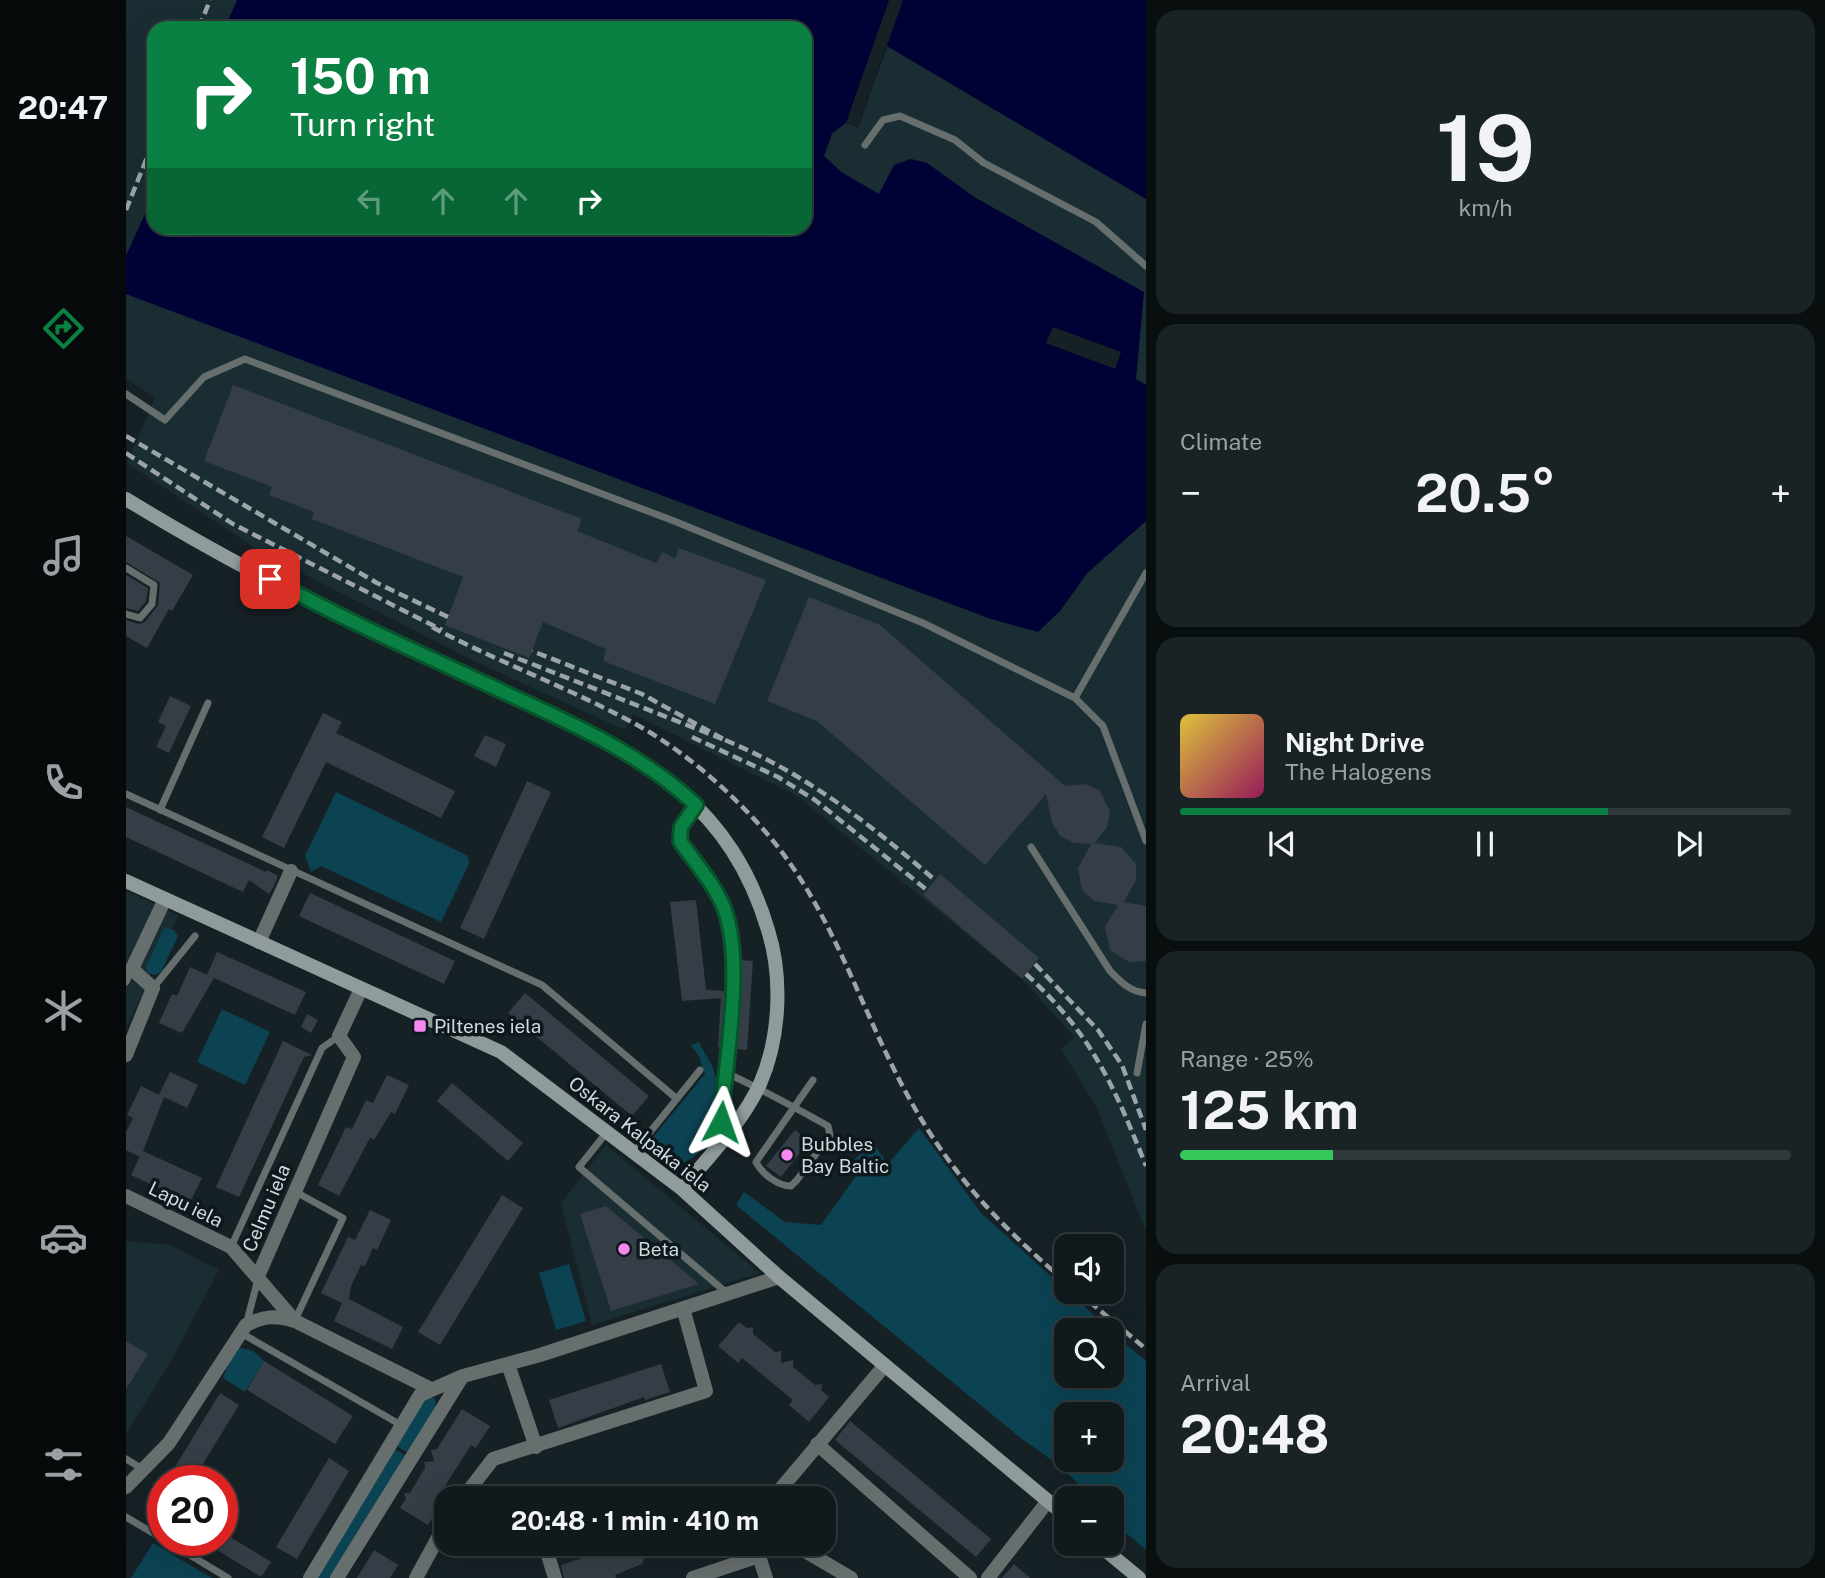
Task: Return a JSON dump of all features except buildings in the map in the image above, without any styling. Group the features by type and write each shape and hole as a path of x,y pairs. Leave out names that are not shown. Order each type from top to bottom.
{"main road":[{"path":"126,499 343,618 623,749 667,778 696,805 740,862 760,902 778,972 775,1024 767,1063 758,1088 726,1135 682,1189"},
{"name":"Oskara Kalpaka iela","path":"126,881 501,1052 682,1189 779,1277 1054,1507"},
{"path":"1112,1556 1139,1578"}],"street":[{"path":"259,942 291,871"},
{"path":"126,1055 153,988 129,976 164,899"},
{"path":"339,1036 361,989"},
{"name":"Celmu iela","path":"295,1321 258,1276 354,1057 339,1036"},
{"name":"Lapu iela","path":"126,1196 231,1247 258,1276"},
{"path":"310,1578 420,1395 463,1376 509,1364 779,1277"},
{"path":"472,1486 493,1459 706,1391 683,1308"},
{"path":"126,1487 141,1468 169,1443 243,1329 261,1318 277,1316 295,1321 431,1389"},
{"path":"509,1364 536,1447"},
{"path":"783,1486 885,1365"},
{"path":"337,1578 463,1376"},
{"path":"817,1444 970,1578"},
{"path":"988,1578 1048,1502"},
{"path":"416,1578 434,1545"},
{"path":"548,1556 555,1578"},
{"path":"693,1578 746,1556"},
{"path":"762,1556 766,1578"},
{"path":"813,1556 850,1578"}],"lane":[{"path":"865,145 883,120 900,116 955,140 984,163 1087,216 1146,266"},
{"path":"126,394 165,420 204,377 244,359 674,521 923,623 1074,698 1102,726 1113,761 1146,841"},
{"path":"126,568 154,585 152,604 140,618 126,614"},
{"path":"1074,698 1146,573"},
{"path":"160,810 208,703"},
{"path":"126,794 542,985 676,1098"},
{"path":"696,805 681,827 680,841 706,875 724,909 734,950 721,1122 726,1135"},
{"path":"1031,846 1110,971 1122,984 1135,992 1146,993"},
{"path":"153,988 195,936"},
{"path":"1137,1073 1146,1024"},
{"path":"231,1247 322,1048 339,1036"},
{"path":"633,1152 700,1070"},
{"path":"724,1072 758,1088 794,1107 828,1126 830,1135 797,1180 791,1186 781,1186 759,1168 756,1162 794,1107 813,1080"},
{"path":"608,1132 579,1167 729,1294"},
{"path":"294,1191 343,1218 295,1321"},
{"path":"258,1276 243,1329 401,1425"},
{"path":"126,1459 141,1468"},
{"path":"126,1517 147,1529"},
{"path":"192,1556 228,1578"}],"shaded area":[{"path":"126,0 237,0 228,21 147,21 147,210 126,256"},
{"path":"237,0 1146,0 1146,199 887,46 858,127 846,123 832,133 824,156 841,172 879,194 894,165 911,159 927,163 974,197 1144,292 1136,379 1146,385 1146,521 1087,573 1060,611 1038,632 991,619 126,294 126,256 147,210 147,235 812,235 812,21 228,21"},
{"path":"887,46 1146,199 1146,385 1136,379 974,197 927,163 879,194 841,172 824,156 832,133 846,123 858,126"},
{"path":"126,294 693,506 1060,611 1087,574 1146,521 1146,1231 1097,1108 1061,1049 1074,1037 1022,979 797,796 633,714 625,730 478,663 261,552 127,463 155,398 126,378"},
{"path":"336,792 468,856 469,864 441,922 321,866 311,872 305,856"},
{"path":"126,891 178,915 126,1029"},
{"path":"164,928 174,930 178,936 161,972 155,975 148,973 146,967"},
{"path":"222,1009 270,1032 245,1085 197,1062"},
{"path":"699,1042 714,1071 717,1112 709,1139 701,1150 691,1159 679,1164 649,1142 705,1074 699,1056 691,1045"},
{"path":"919,1128 981,1213 1054,1279 1054,1304 1082,1304 1097,1318 1054,1318 1054,1388 1124,1388 1124,1343 1146,1361 1146,1550 1124,1531 1124,1486 1081,1486 1066,1472 1124,1472 1124,1402 1054,1402 1054,1462 1022,1439 736,1205 744,1192 785,1222 821,1225 861,1169 852,1162 872,1142 888,1164"},
{"path":"606,1145 760,1273 592,1325 561,1203"},
{"path":"126,1241 170,1245 219,1270 172,1359 126,1434"},
{"path":"569,1264 586,1321 556,1330 539,1273"},
{"path":"241,1348 253,1351 264,1361 245,1392 223,1378 233,1351"},
{"path":"425,1397 435,1398 436,1407 408,1453 395,1445"},
{"path":"393,1448 406,1456 331,1578 315,1578"},
{"path":"147,1553 147,1556 175,1556 212,1578 131,1578"}],"pier":[{"path":"889,0 903,0 858,127 846,123"},
{"path":"1053,327 1121,352 1115,369 1046,343"}],"railway":[{"path":"202,21 210,0"},
{"path":"126,210 147,158"},
{"path":"126,436 377,583 448,617"},
{"path":"126,453 233,524 442,630"},
{"path":"432,627 647,730 700,768 749,813 787,860 827,925 891,1064 942,1151 978,1198 1054,1271"},
{"path":"504,653 725,740 642,694 532,651"},
{"path":"692,737 778,777 815,800 927,890"},
{"path":"725,740 783,768 836,801 935,880"},
{"path":"1035,964 1098,1030 1122,1065 1146,1130"},
{"path":"1026,974 1049,996 1085,1040 1111,1086 1146,1166"},
{"path":"1092,1304 1146,1349"}],"place":[{"name":"Piltenes iela","path":"420,1026"},
{"name":"Bubbles Bay Baltic","path":"787,1155"},
{"name":"Beta","path":"624,1249"}],"route":[{"path":"270,579 343,618 623,749 667,778 696,805 681,827 680,841 706,875 724,909 734,950 721,1122"}]}
